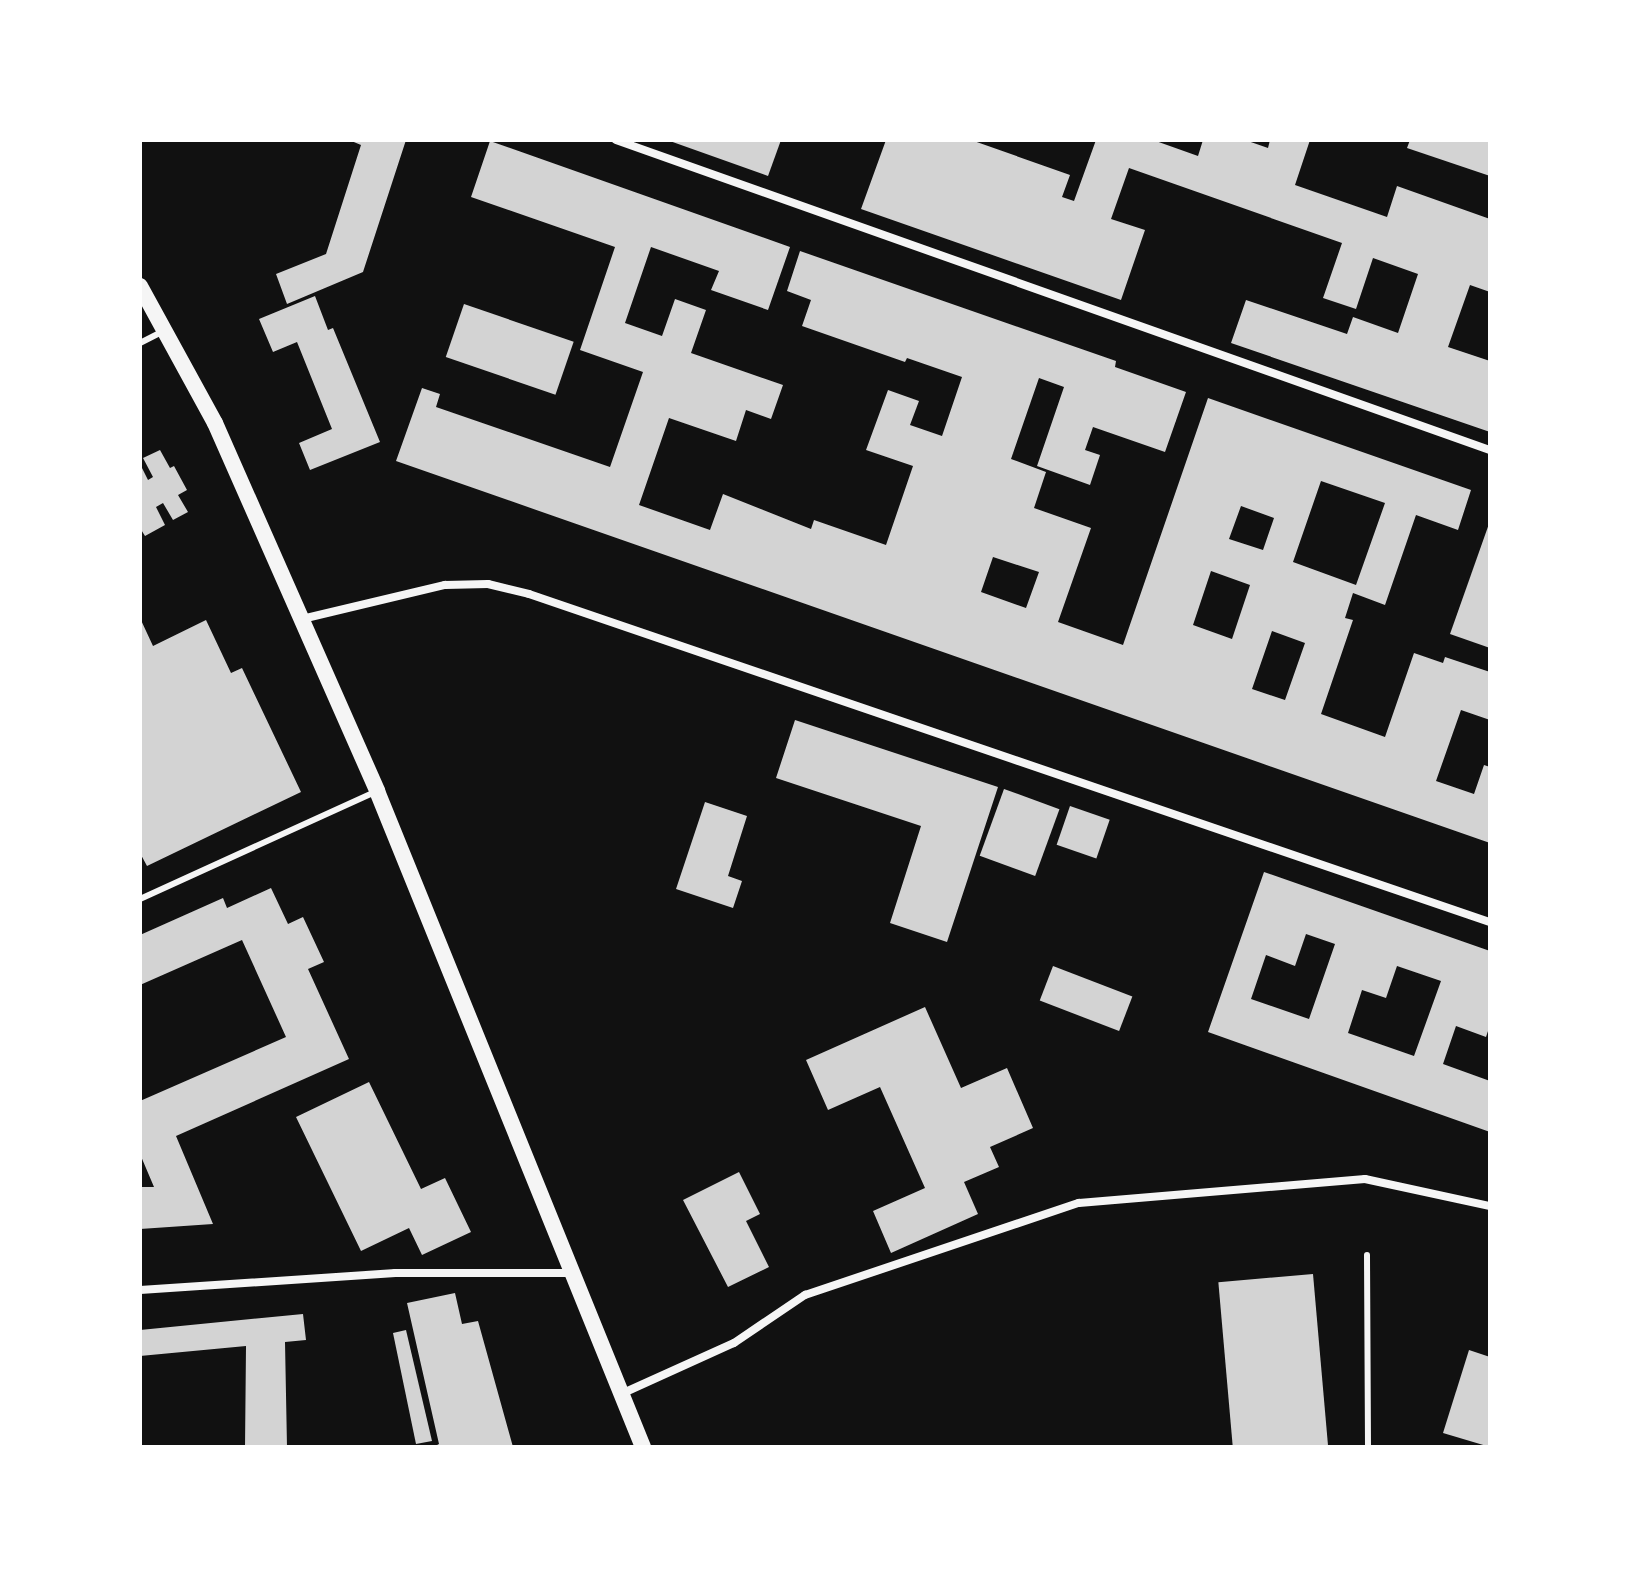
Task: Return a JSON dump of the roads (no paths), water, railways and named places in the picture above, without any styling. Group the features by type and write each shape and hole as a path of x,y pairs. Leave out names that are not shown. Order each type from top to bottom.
{"main road":[{"path":"140,286 215,423 377,791 643,1447"}],"street":[{"path":"616,140 1490,450"},
{"path":"301,619 445,585 488,584 529,594 1490,922"},
{"path":"621,1394 734,1343 805,1295 1079,1203 1365,1179 1490,1206"},
{"path":"140,1290 395,1273 571,1273"}],"lane":[{"path":"140,343 164,331"},
{"path":"140,899 377,791"},
{"path":"1367,1255 1368,1447"}]}
